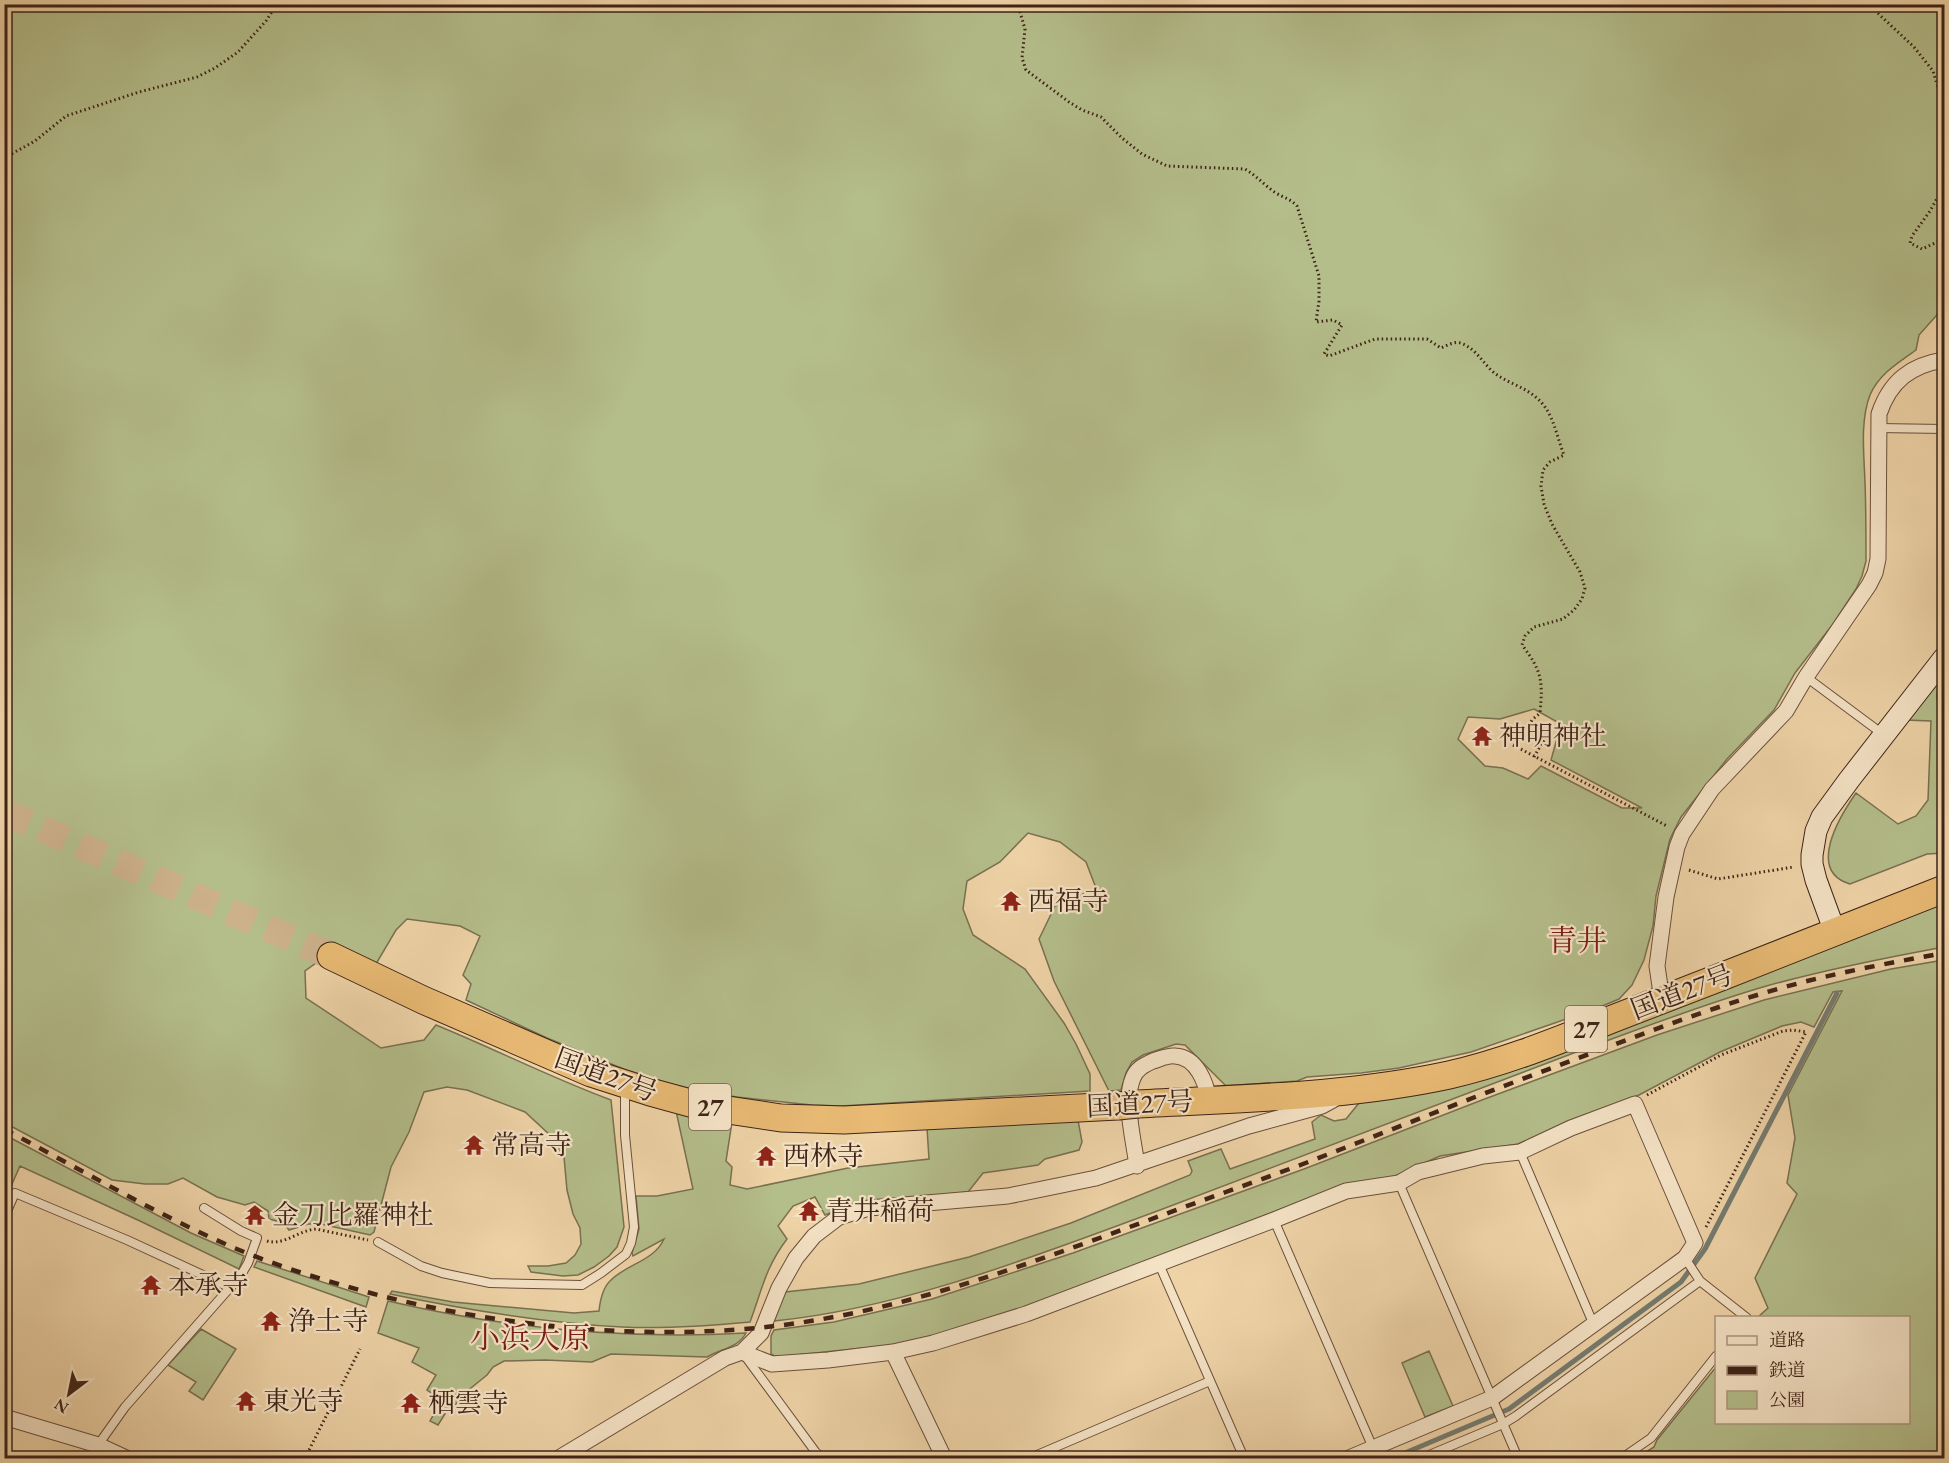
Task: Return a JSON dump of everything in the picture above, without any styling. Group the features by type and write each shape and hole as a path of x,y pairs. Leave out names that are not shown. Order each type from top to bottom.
{"highway":[{"name":"国道27号","path":"331,956 540,1052 625,1085 700,1106 756,1115 844,1120 1355,1090 1434,1078 1497,1061 1662,1000 1944,889"}],"main road":[{"path":"1835,932 1812,864 1816,831 1822,818 1944,658"}],"street":[{"path":"1662,1000 1657,966 1673,866 1682,834 1712,789 1786,711 1806,676 1859,601 1875,573 1878,559 1879,414 1884,401 1903,376 1921,366 1944,360"},
{"path":"1137,1166 1130,1119 1129,1089 1138,1068 1173,1055 1181,1056 1190,1061 1202,1076 1209,1100"},
{"path":"559,1458 725,1358 742,1352 761,1333 779,1288 796,1258 814,1236 839,1217 869,1208 1008,1196 1096,1179 1249,1126 1322,1106 1355,1090"},
{"path":"742,1352 772,1364 892,1352 933,1343 1026,1314 1346,1191 1399,1183 1418,1172 1484,1156 1520,1152 1571,1128 1635,1104 1695,1243 1687,1261 1593,1323 1494,1402 1349,1458"},
{"path":"892,1352 944,1458"},
{"path":"4,1417 98,1445 126,1458"}],"lane":[{"path":"1878,428 1944,429"},
{"path":"1806,676 1884,735"},
{"path":"378,1242 421,1266 490,1283 582,1285 601,1274 626,1254 634,1227 625,1135 625,1085"},
{"path":"1520,1152 1593,1323"},
{"path":"1399,1183 1518,1458"},
{"path":"4,1218 15,1193 231,1288"},
{"path":"98,1445 125,1407 231,1288 248,1263 257,1238 204,1208"},
{"path":"1274,1220 1373,1448"},
{"path":"1687,1261 1698,1277 1746,1316"},
{"path":"1159,1264 1244,1458"},
{"path":"1422,1458 1516,1416 1698,1277"},
{"path":"742,1352 818,1456 808,1458"},
{"path":"1622,1458 1651,1438 1715,1357"},
{"path":"1030,1458 1210,1381"}],"path":[{"path":"4,158 35,141 66,116 197,76 215,68 238,52 273,10 281,4"},
{"path":"1015,4 1025,29 1022,58 1026,70 1069,102 1101,117 1142,154 1167,166 1245,169 1297,206 1320,276 1316,322 1333,320 1341,325 1324,354 1329,356 1375,339 1426,339 1441,348 1454,342 1462,343 1478,355 1492,371 1523,387 1547,409 1564,455 1550,462 1543,470 1541,486 1544,504 1552,524 1580,572 1585,588 1582,599 1563,619 1534,627 1525,636 1522,645 1539,671 1542,696 1540,713 1532,720 1517,747"},
{"path":"1868,4 1914,47 1933,71 1940,94 1943,188 1912,236 1910,243 1922,249 1944,239"},
{"path":"1534,757 1548,733"},
{"path":"1513,745 1682,834"},
{"path":"1673,866 1718,879 1812,864"},
{"path":"1635,1104 1721,1055 1783,1031 1806,1032 1695,1243"},
{"path":"257,1238 273,1243 316,1229 378,1242"},
{"path":"305,1458 360,1349"}],"green space":[{"path":"4,5 1944,5 1944,307 1919,335 1916,350 1890,369 1870,395 1863,438 1866,561 1862,576 1833,624 1795,673 1774,710 1727,759 1681,817 1670,839 1644,960 1632,985 1619,999 1471,1052 1399,1068 1307,1077 1297,1081 1226,1086 1185,1045 1176,1044 1143,1055 1132,1062 1121,1090 1109,1091 1054,981 1039,939 1055,906 1096,888 1086,862 1060,842 1028,833 1000,862 967,881 963,909 973,935 1025,969 1064,1023 1090,1074 1090,1091 841,1106 737,1097 667,1083 626,1070 547,1038 466,1000 471,984 463,975 480,936 460,926 407,919 396,930 376,964 319,961 305,971 306,998 381,1048 424,1040 436,1025 611,1100 624,1227 617,1247 609,1256 578,1275 563,1276 531,1272 528,1266 566,1263 575,1255 581,1244 580,1228 573,1214 567,1190 564,1157 551,1136 525,1112 467,1090 447,1087 424,1092 409,1132 391,1167 374,1232 370,1235 321,1224 308,1224 289,1230 284,1223 269,1219 268,1211 254,1202 245,1205 217,1197 183,1178 168,1184 112,1180 5,1123","holes":["1534,709 1561,724 1551,760 1642,808 1622,808 1541,766 1528,779 1503,768 1485,766 1458,739 1468,717 1500,719"]},
{"path":"1944,671 1944,679 1937,692 1937,699 1944,726 1944,853 1927,854 1850,884 1837,877 1830,868 1828,856 1835,828 1856,793 1898,824 1916,816 1928,800 1931,721 1906,720"},
{"path":"1944,903 1944,947 1808,975 1714,1002 1519,1073 1114,1227 970,1278 872,1304 774,1321 785,1292 859,1284 969,1257 1071,1223 1190,1175 1192,1171 1188,1161 1221,1149 1230,1169 1315,1139 1312,1122 1321,1115 1334,1121 1346,1119 1359,1103"},
{"path":"1944,960 1944,1458 1637,1458 1654,1447 1657,1440 1715,1368 1715,1424 1910,1424 1910,1316 1759,1316 1768,1308 1755,1278 1797,1194 1787,1183 1795,1138 1788,1095 1842,991 1833,992 1814,1027 1801,1022 1782,1026 1720,1052 1639,1095 1568,1121 1518,1144 1440,1156 1388,1179 1346,1184 1024,1308 960,1329 892,1345 776,1357 771,1354 771,1336 774,1330 834,1322 932,1299 1073,1253 1304,1169 1657,1035 1764,1000 1891,969"},
{"path":"676,1111 732,1122 726,1161 732,1167 730,1185 747,1189 848,1168 929,1159 927,1128 1078,1120 1082,1142 1079,1150 1045,1159 1038,1165 983,1173 968,1192 858,1202 825,1215 815,1197 793,1206 778,1226 787,1239 769,1270 750,1322 638,1328 593,1325 506,1315 390,1294 392,1291 453,1302 574,1313 599,1311 602,1295 608,1283 654,1252 664,1239 633,1256 639,1229 636,1196 657,1196 693,1189"},
{"path":"5,1135 191,1233 244,1256 239,1269 20,1166 5,1200"},
{"path":"257,1261 369,1297 366,1307 254,1267"},
{"path":"388,1301 477,1319 566,1330 655,1335 746,1333 739,1342 707,1357 611,1354 592,1362 504,1361 493,1367 466,1392 451,1410 448,1409 438,1425 430,1421 442,1400 427,1390 436,1375 412,1362 419,1348 378,1333"},
{"path":"201,1329 236,1349 203,1400 189,1391 196,1382 168,1365"},
{"path":"1429,1351 1453,1406 1425,1417 1402,1363"}],"waterway":[{"path":"1944,686 1941,696 1944,715"},
{"path":"1393,1458 1509,1409 1681,1282 1705,1249 1837,993"}],"tunnel":[{"path":"4,812 331,956"}],"railway":[{"path":"4,1129 146,1205 232,1247 304,1274 378,1295 474,1315 575,1328 677,1332 775,1326 871,1309 965,1284 1058,1253 1284,1171 1710,1010 1809,981 1944,953"}],"place":[{"name":"神明神社","path":"1482,736"},
{"name":"西福寺","path":"1011,901"},
{"name":"常高寺","path":"474,1145"},
{"name":"西林寺","path":"766,1156"},
{"name":"青井稲荷","path":"809,1211"},
{"name":"金刀比羅神社","path":"255,1215"},
{"name":"本承寺","path":"151,1285"},
{"name":"浄土寺","path":"271,1321"},
{"name":"東光寺","path":"246,1401"},
{"name":"栖雲寺","path":"411,1403"}],"district":[{"name":"青井","path":"1577,941"},
{"name":"小浜大原","path":"530,1338"}]}
